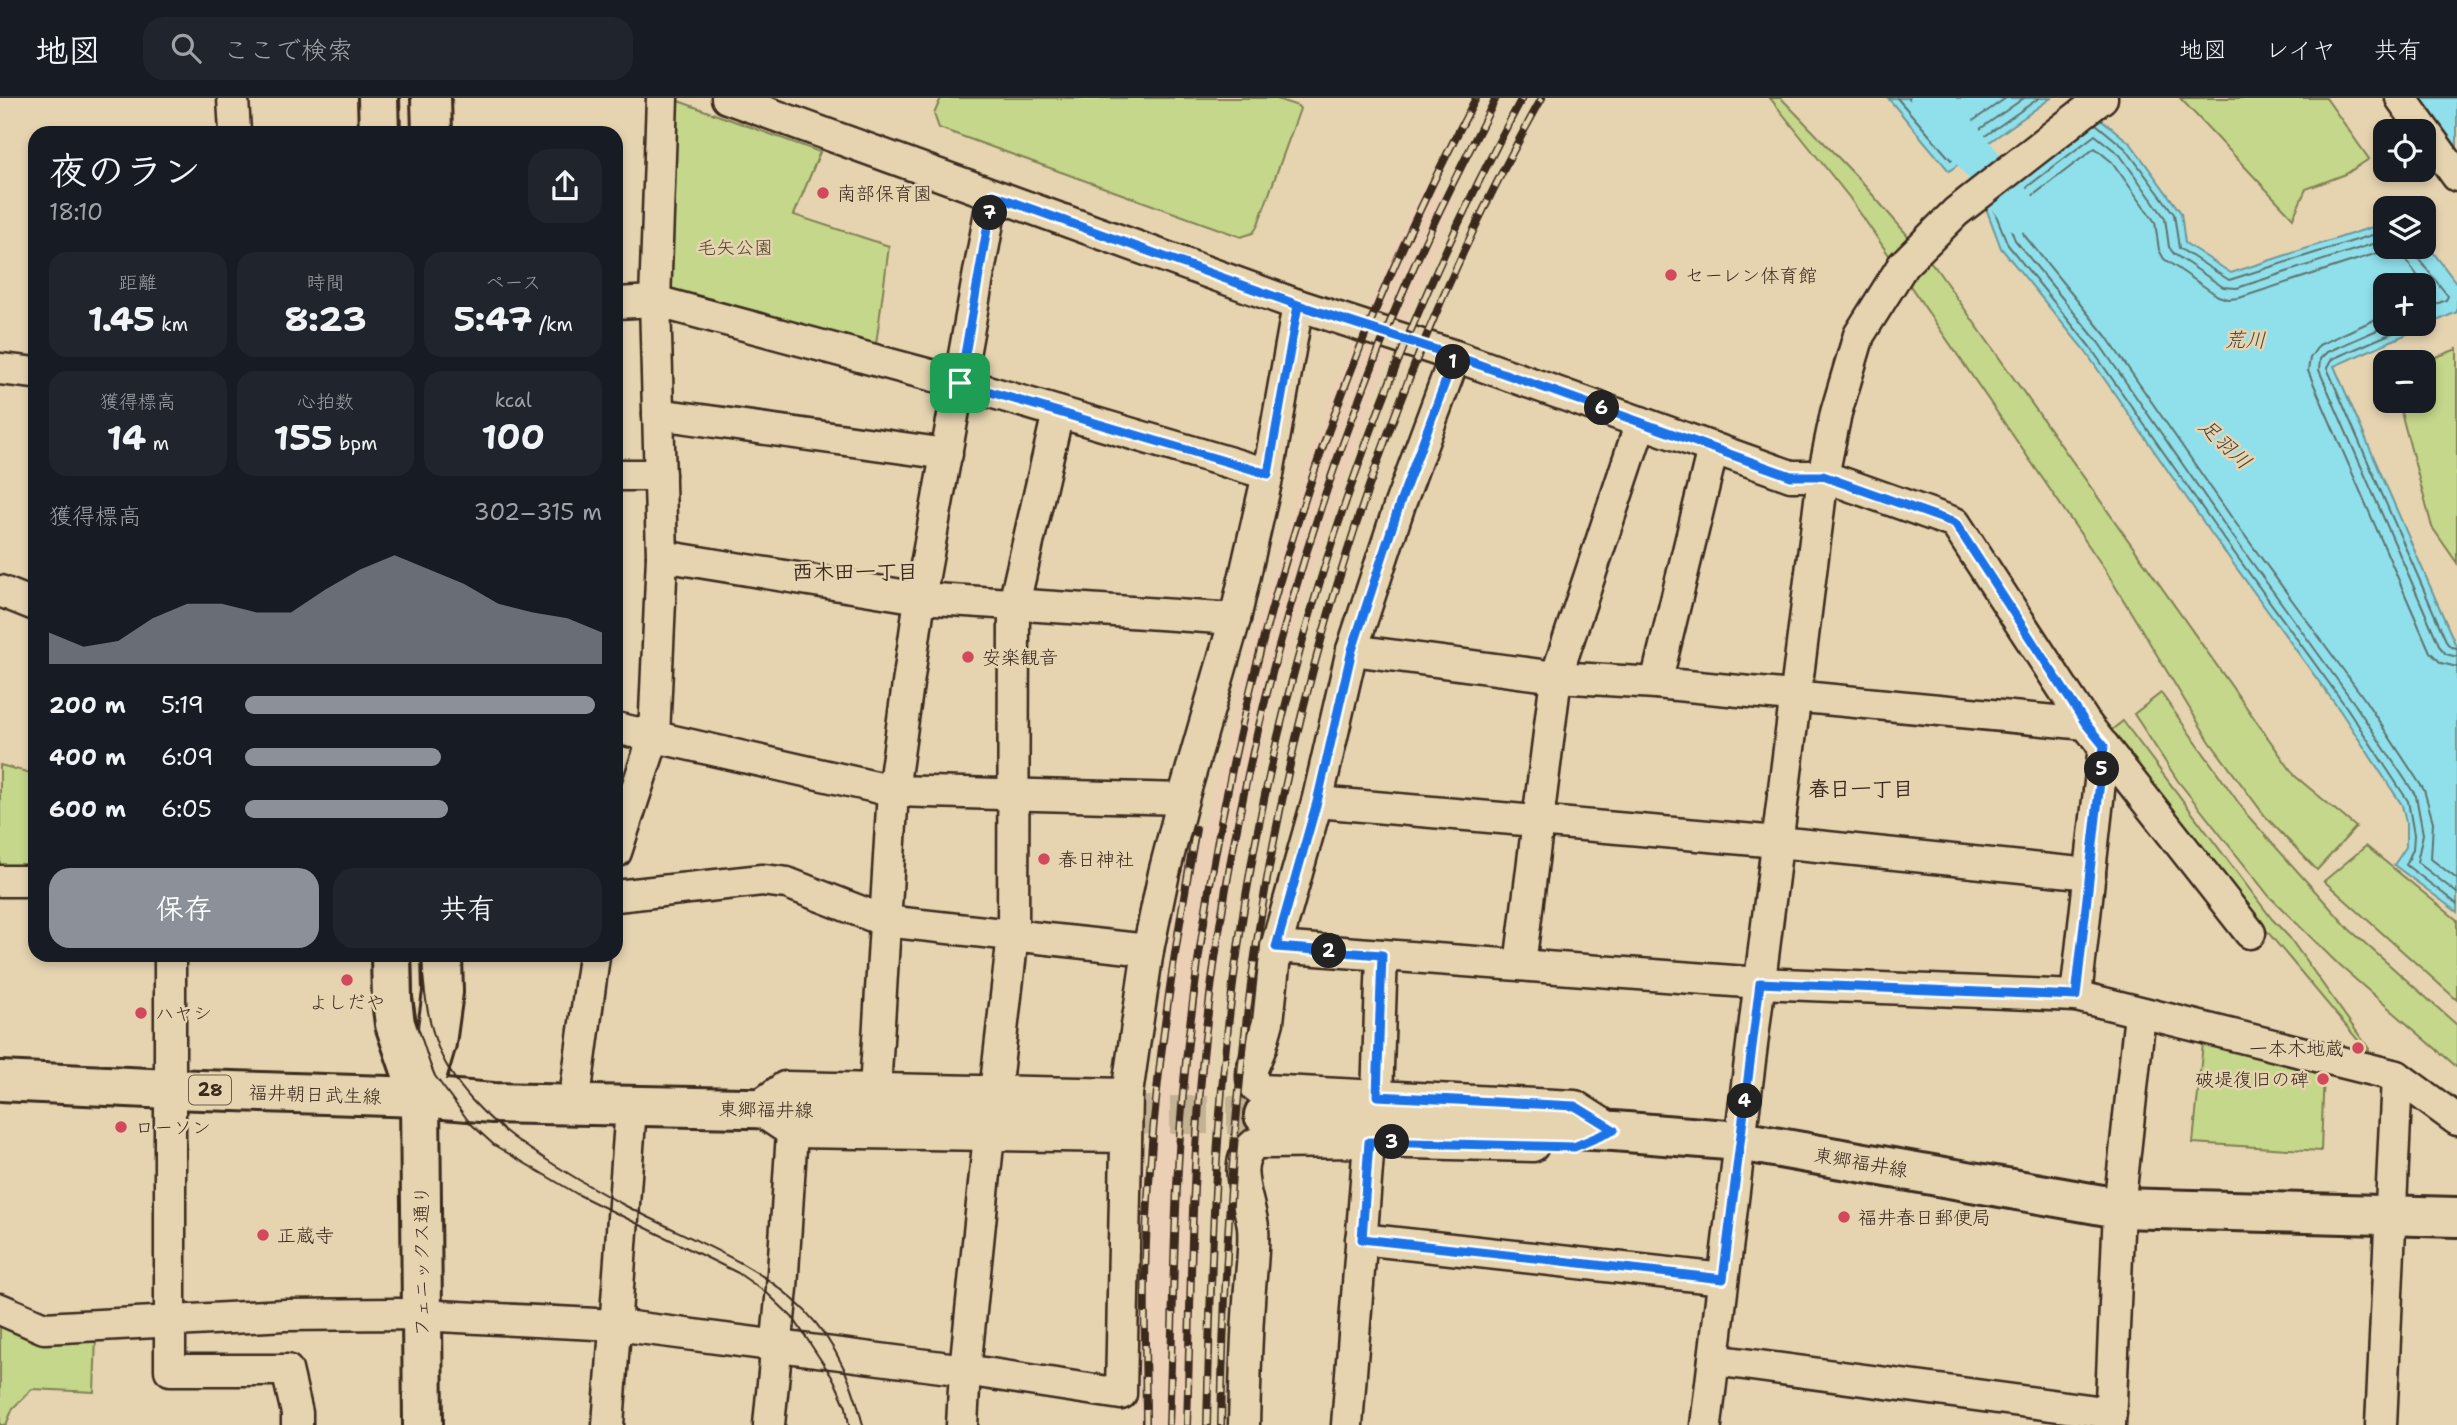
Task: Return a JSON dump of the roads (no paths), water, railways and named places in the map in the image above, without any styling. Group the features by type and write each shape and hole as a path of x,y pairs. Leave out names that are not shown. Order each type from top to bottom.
{"main road":[{"path":"378,98 379,126"},
{"path":"431,98 432,126"},
{"name":"フェニックス通り","path":"391,962 391,1000 396,1024 420,1097"},
{"name":"フェニックス通り","path":"422,1425 420,1097 436,1043 443,992 442,962"},
{"name":"福井朝日武生線","path":"0,1081 420,1097"},
{"name":"東郷福井線","path":"420,1097 493,1103 631,1107 1122,1115"},
{"name":"東郷福井線","path":"1264,1115 1614,1130 1740,1141 2119,1208 2457,1217"}],"street":[{"path":"233,98 234,126"},
{"path":"623,831 654,736 662,556 656,301 662,98"},
{"path":"727,98 1298,305 1455,356 1791,476 1823,476 1955,523 2095,735 2250,933"},
{"path":"1706,1425 1823,476 1851,357 1859,335 1903,265 1918,249 1956,212 2102,98"},
{"path":"2401,98 2457,176"},
{"path":"875,1090 892,791 920,598 993,195"},
{"path":"623,303 656,301 960,383 1268,474"},
{"path":"0,1309 44,1328 285,1315 421,1314 616,1325 965,1370 1121,1394 1122,1115 1148,950 1183,799 1236,620 1268,474 1298,305"},
{"path":"1455,356 1400,503 1352,650 1317,802 1276,947 1268,1022 1251,1069 1253,1084 1262,1090 1575,1106 1614,1130"},
{"path":"0,369 28,372"},
{"path":"995,1092 1013,935 1014,604 1058,412"},
{"path":"658,414 947,454"},
{"path":"1520,965 1556,677 1641,422"},
{"path":"1656,683 1713,448"},
{"path":"623,475 660,475"},
{"path":"662,556 920,598 1236,620"},
{"path":"0,591 28,602"},
{"path":"1352,650 1556,677 1796,696 2095,735"},
{"path":"623,729 892,791 1183,799"},
{"path":"2076,996 2090,874 2095,735"},
{"path":"1317,802 1778,842 2090,874"},
{"path":"623,895 762,880 787,883 885,921 1148,950"},
{"path":"0,881 28,881"},
{"path":"1276,947 1760,983 2076,996 2397,1076 2457,1120"},
{"path":"1377,1096 1382,955"},
{"path":"170,962 170,1370 287,1370 297,1413 296,1425"},
{"path":"574,1105 593,962"},
{"path":"1714,1360 2110,1419 2119,1208 2140,1014"},
{"path":"2381,1425 2397,1076"},
{"path":"785,1087 995,1092 1122,1115 989,1135 792,1132 756,1108 785,1087"},
{"path":"608,1425 631,1107"},
{"path":"1244,1425 1253,1230 1243,1178 1242,1159 1247,1149 1256,1143 1369,1142 1574,1147 1614,1130"},
{"path":"769,1425 792,1132"},
{"path":"962,1425 965,1370 989,1135"},
{"path":"1347,1425 1369,1142"},
{"path":"1362,1239 1723,1279"}],"water":[{"path":"1888,98 2051,98 1949,171"},
{"path":"2421,98 2457,98 2457,147"},
{"name":"荒川","path":"2095,114 2131,144 2181,213 2185,243 2231,273 2373,227 2373,259 2436,259 2436,256 2457,284 2457,312 2436,321 2436,273 2373,273 2373,336 2402,336 2334,366 2457,648 2457,912 2394,865 2406,847 2406,823 2402,805 2341,712 2211,533 2085,351 2001,248 1983,200"}],"waterway":[{"name":"足羽川","path":"1930,98 2020,212"}],"tunnel":[{"path":"1113,1115 1264,1115"}],"tram line":[{"path":"400,98 401,126"},
{"path":"412,962 417,1024 430,1064 435,1076 470,1123 494,1145 577,1194 738,1273 768,1294 794,1319 834,1380 846,1407 849,1425"},
{"path":"422,962 429,1019 435,1039 451,1072 473,1102 515,1139 601,1193 706,1245 775,1284 803,1309 828,1339 848,1377 863,1425"}],"railway":[{"path":"1169,1425 1175,1225 1190,1025 1207,904 1229,784 1256,665 1328,432 1372,318 1421,207 1476,98"},
{"path":"1187,1425 1194,1183 1200,1086 1218,937 1257,736 1282,637 1343,443 1420,253 1496,98"},
{"path":"1207,1425 1213,1243 1224,1061 1239,941 1257,832 1281,723 1310,615 1382,402 1471,197 1522,98"},
{"path":"1221,1425 1230,1207 1242,1062 1261,918 1293,749 1346,557 1378,461 1453,275 1542,98"},
{"path":"1146,1425 1145,1282 1150,1168 1161,1054 1196,829"}],"place":[{"name":"南部保育園","path":"823,193"},
{"name":"セーレン体育館","path":"1671,275"},
{"name":"安楽観音","path":"968,657"},
{"name":"春日神社","path":"1044,859"},
{"name":"よしだや","path":"347,980"},
{"name":"ハヤシ","path":"141,1013"},
{"name":"一本木地蔵","path":"2358,1048"},
{"name":"破堤復旧の碑","path":"2323,1079"},
{"name":"ローソン","path":"121,1127"},
{"name":"福井春日郵便局","path":"1844,1217"},
{"name":"正蔵寺","path":"263,1235"}],"district":[{"name":"西木田一丁目","path":"855,572"},
{"name":"春日一丁目","path":"1861,789"}],"park label":[{"name":"毛矢公園","path":"735,247"}]}
